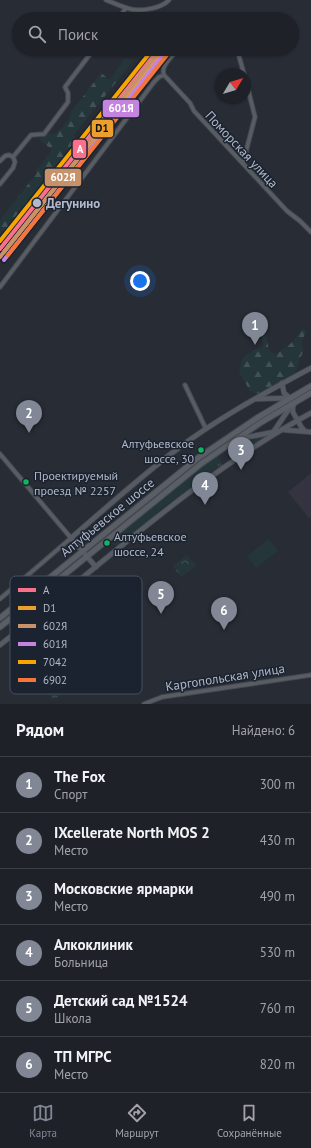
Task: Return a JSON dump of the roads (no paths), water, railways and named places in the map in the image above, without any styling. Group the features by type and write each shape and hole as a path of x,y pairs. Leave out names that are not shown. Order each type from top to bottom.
{"main road":[{"path":"96,567 71,538 158,464 206,428 282,383 311,368"},
{"path":"282,383 284,393 290,398"},
{"name":"Алтуфьевское шоссе","path":"52,576 204,454 249,422 311,386"},
{"name":"Алтуфьевское шоссе","path":"63,576 195,469 236,439 311,393"},
{"path":"254,399 290,398"},
{"path":"295,402 292,410 300,427 309,431"},
{"path":"269,437 295,402"},
{"path":"85,576 192,490 269,437 311,413"},
{"path":"236,439 288,429 309,431"},
{"name":"Алтуфьевское шоссе","path":"0,618 10,610"},
{"name":"Алтуфьевское шоссе","path":"0,627 10,619"},
{"path":"0,645 10,637"}],"street":[{"path":"106,0 132,10 158,7 169,0"},
{"path":"123,12 126,8"},
{"path":"13,157 31,135 44,134 68,102 68,93 65,87 89,56"},
{"path":"0,287 154,82 164,75 162,70 172,56"},
{"path":"240,56 243,68"},
{"name":"Поморская улица","path":"164,75 190,103 194,111 287,211 311,232"},
{"path":"243,163 255,117 251,101"},
{"path":"0,161 6,155 13,157"},
{"path":"0,184 14,166 15,162 13,157"},
{"path":"185,385 206,428"},
{"path":"0,454 71,538 27,576"},
{"path":"0,599 10,590"},
{"name":"Каргопольская улица","path":"144,704 162,697 311,675"}],"waterway":[{"path":"143,56 154,65 153,71"}],"place":[{"name":"Дегунино","path":"37,203"},
{"name":"The Fox","path":"255,345"},
{"name":"IXcellerate North MOS 2","path":"29,433"},
{"name":"Алтуфьевское шоссе, 30","path":"201,450"},
{"name":"Московские ярмарки","path":"241,470"},
{"name":"Проектируемый проезд № 2257","path":"26,482"},
{"name":"Алкоклиник","path":"205,505"},
{"name":"Алтуфьевское шоссе, 24","path":"107,543"},
{"name":"Детский сад №1524","path":"161,614"},
{"name":"ТП МГРС","path":"224,630"}]}
